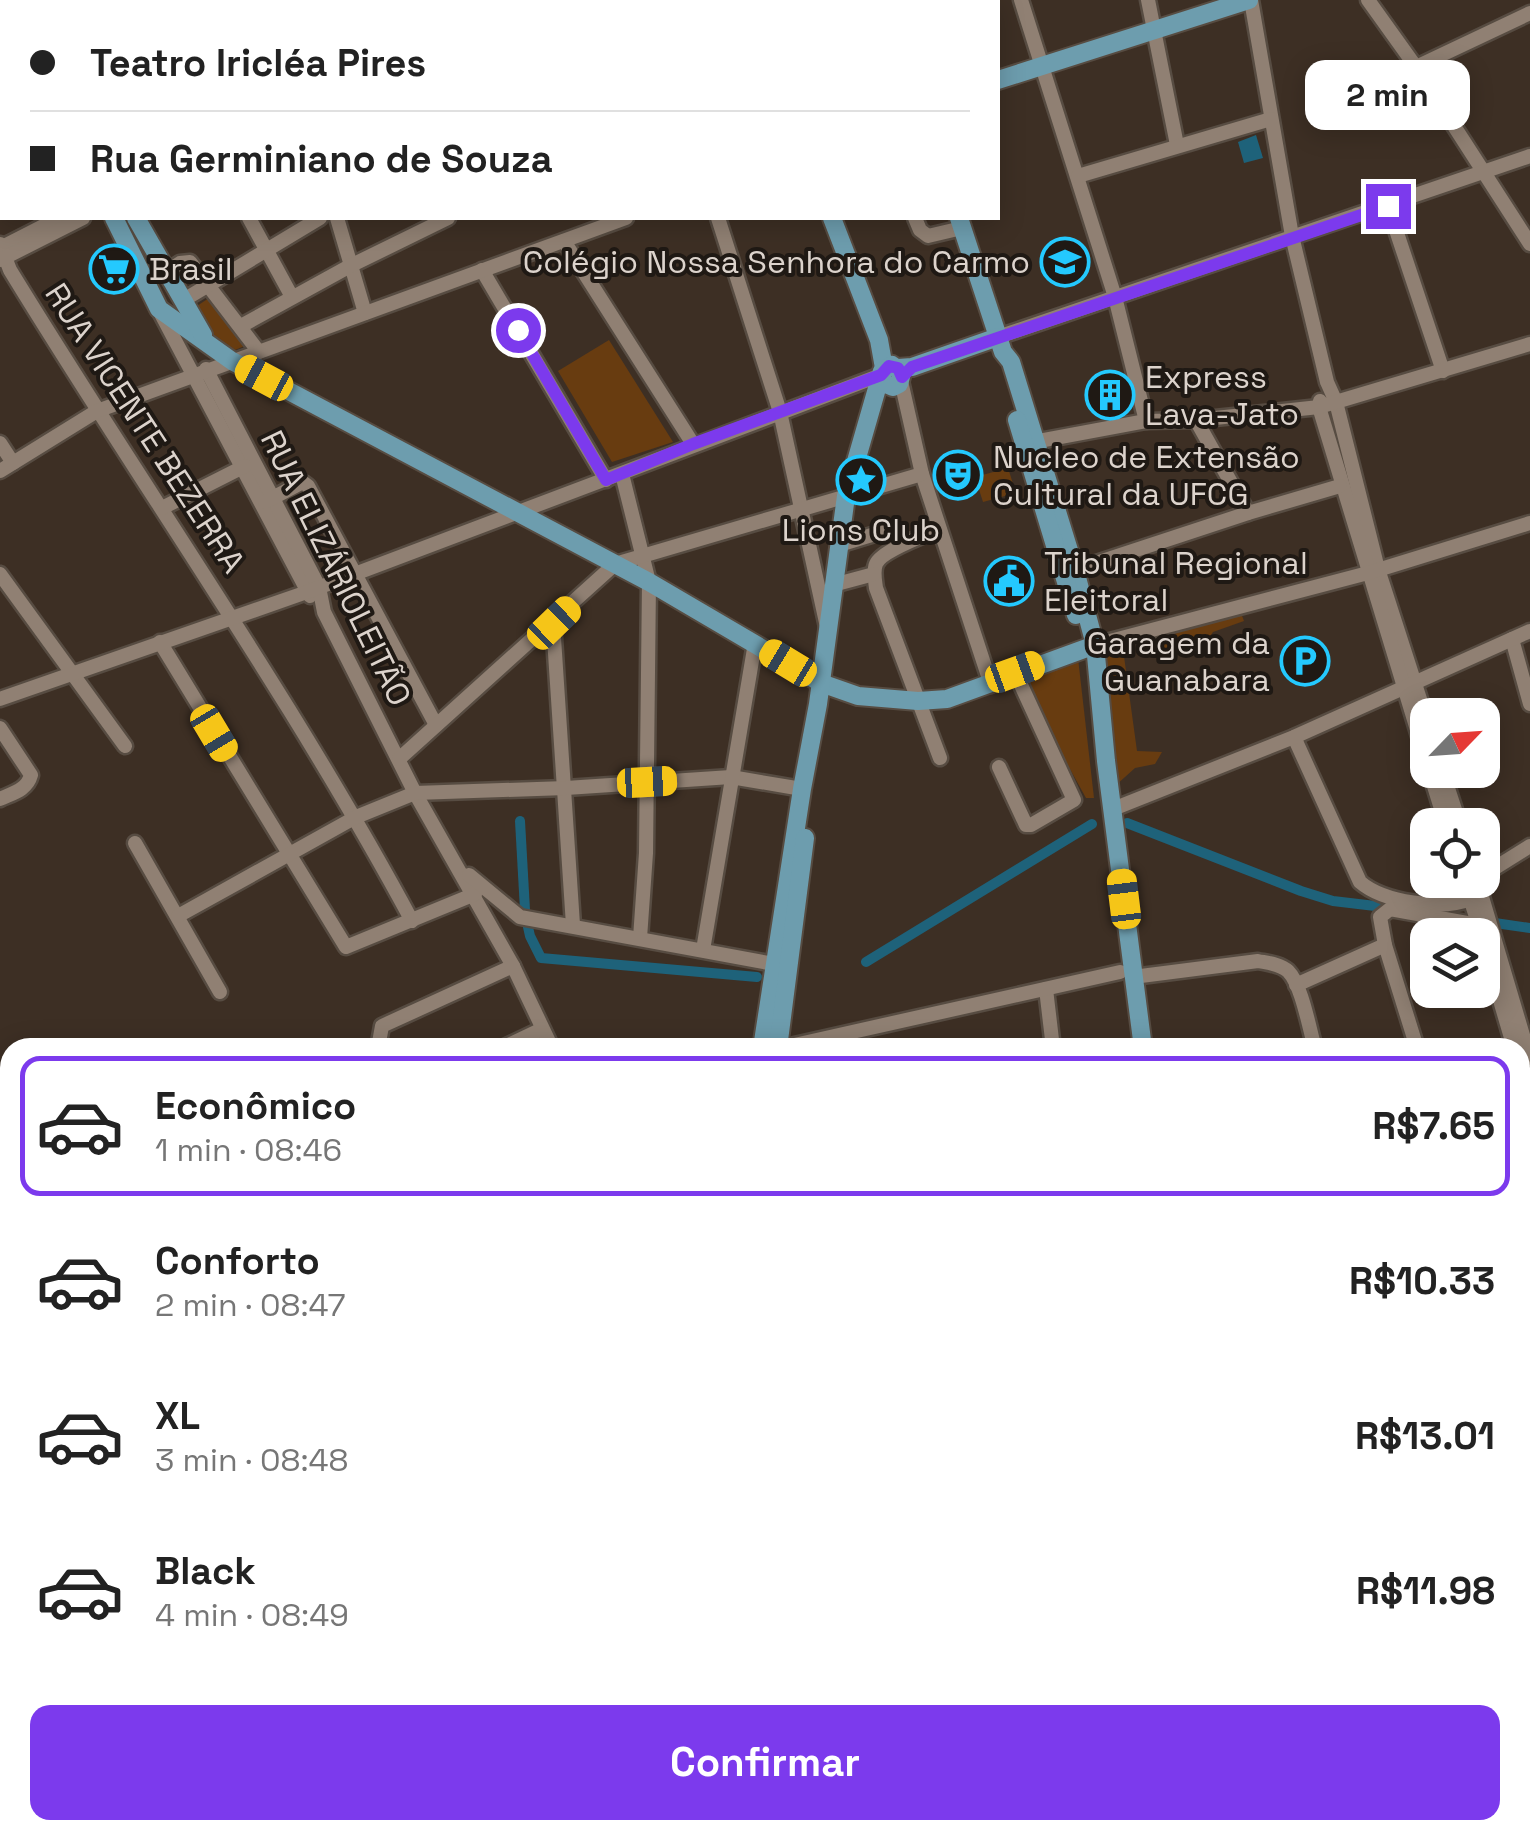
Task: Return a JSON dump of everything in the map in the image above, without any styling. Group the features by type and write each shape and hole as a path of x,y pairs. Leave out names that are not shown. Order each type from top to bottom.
{"main road":[{"path":"1000,79 1250,0"},
{"path":"115,220 159,309 232,361 616,564 821,682 858,696 918,701 947,698 1089,646"},
{"path":"137,220 209,344"},
{"path":"833,220 894,375"},
{"path":"960,223 1000,344 1010,362 1089,646 1127,974 1141,1038"},
{"path":"763,1038 821,682 827,628 825,586 871,404 879,402 894,375 1000,344"},
{"path":"1030,443 1075,570 1089,646 1113,809 1130,1038"},
{"path":"780,1038 821,741 818,704"}],"street":[{"path":"1021,0 1114,297 1146,421"},
{"path":"1148,0 1177,146"},
{"path":"1250,0 1292,236 1327,382 1336,402 1355,508 1412,698"},
{"path":"1368,0 1530,244"},
{"path":"1416,68 1530,13"},
{"path":"1078,176 1270,120"},
{"path":"1000,344 1114,297 1530,156"},
{"path":"1388,206 1444,371"},
{"path":"3,256 57,220"},
{"path":"3,256 79,220"},
{"path":"250,220 292,297"},
{"path":"182,301 317,220"},
{"path":"335,220 365,313"},
{"path":"241,326 444,220"},
{"path":"0,443 6,467 96,411 616,220"},
{"path":"719,220 780,412 825,586 874,574"},
{"path":"916,220 928,236 960,223"},
{"path":"564,241 693,444"},
{"name":"RUA VICENTE BEZERRA","path":"3,256 96,411 234,617 356,817 412,921"},
{"path":"165,272 180,262 190,262 258,352"},
{"path":"482,270 606,480"},
{"path":"159,309 190,374 247,465 162,508"},
{"path":"1030,443 1146,421 1196,420 1318,407 1530,344"},
{"name":"RUA ELIZÁRIOLEITÃO","path":"206,369 247,465 415,792 513,966 546,1038"},
{"path":"0,698 313,590 693,444 894,375 991,685"},
{"path":"1327,382 1318,407 1340,486 1355,508"},
{"path":"1196,420 1248,512"},
{"path":"622,474 649,582 647,782 640,938"},
{"path":"399,759 616,564 922,474"},
{"path":"267,501 304,483 436,726"},
{"path":"1075,570 1248,512 1340,486"},
{"path":"1089,646 1373,571 1530,523"},
{"path":"939,528 881,556 874,565 874,574 940,758"},
{"path":"838,545 888,530"},
{"path":"0,574 125,746"},
{"path":"554,623 573,925"},
{"path":"1113,809 1294,737 1530,631"},
{"path":"1512,639 1530,704"},
{"path":"160,642 346,947 474,894"},
{"path":"703,950 755,643"},
{"path":"999,767 1026,825 1074,800 1015,672"},
{"path":"1409,687 1415,698"},
{"path":"0,728 28,766 29,783 0,799"},
{"path":"1294,737 1360,882 1369,890 1388,896 1476,903"},
{"path":"178,916 356,817 415,792 566,788 731,777 802,789"},
{"path":"135,843 220,992"},
{"path":"1500,865 1530,846"},
{"path":"460,868 520,917"},
{"path":"1473,898 1479,918"},
{"path":"1476,903 1477,898"},
{"path":"1414,1038 1379,922 1386,910 1426,918"},
{"path":"485,913 573,925 774,964"},
{"path":"1296,985 1384,944"},
{"path":"824,1038 1127,974 1258,961 1288,971 1312,1038"},
{"path":"380,1038 382,1026 513,966"},
{"path":"1500,978 1522,1038"},
{"path":"1046,989 1052,1038"},
{"path":"1500,996 1511,1038"},
{"path":"524,1038 542,1030"}],"shaded area":[{"path":"209,298 247,345 235,350 205,330 194,308"},
{"path":"609,340 673,442 612,462 558,371"},
{"path":"1008,468 1016,493 983,502 975,477"},
{"path":"1241,613 1244,621 1213,632 1204,646 1160,656 1155,640"},
{"path":"1123,649 1137,751 1162,752 1155,764 1135,768 1115,786 1099,658"},
{"path":"1078,658 1094,798 1086,798 1019,677"}],"water":[{"path":"1256,135 1263,158 1244,163 1238,142"}],"waterway":[{"path":"520,821 525,910"},
{"path":"1127,823 1301,891 1333,901 1392,908"},
{"path":"866,962 1092,824"},
{"path":"526,918 541,958 757,977"},
{"path":"1500,924 1530,928"}],"place":[{"name":"Colégio Nossa Senhora do Carmo","path":"1065,262"},
{"name":"Brasil","path":"114,269"},
{"name":"Express Lava-Jato","path":"1110,395"},
{"name":"Nucleo de Extensão Cultural da UFCG","path":"958,475"},
{"name":"Lions Club","path":"861,480"},
{"name":"Tribunal Regional Eleitoral","path":"1009,581"},
{"name":"Garagem da Guanabara","path":"1305,661"}],"route":[{"path":"518,330 606,480 881,375 889,366 898,368 902,377 912,367 1388,206"}]}
